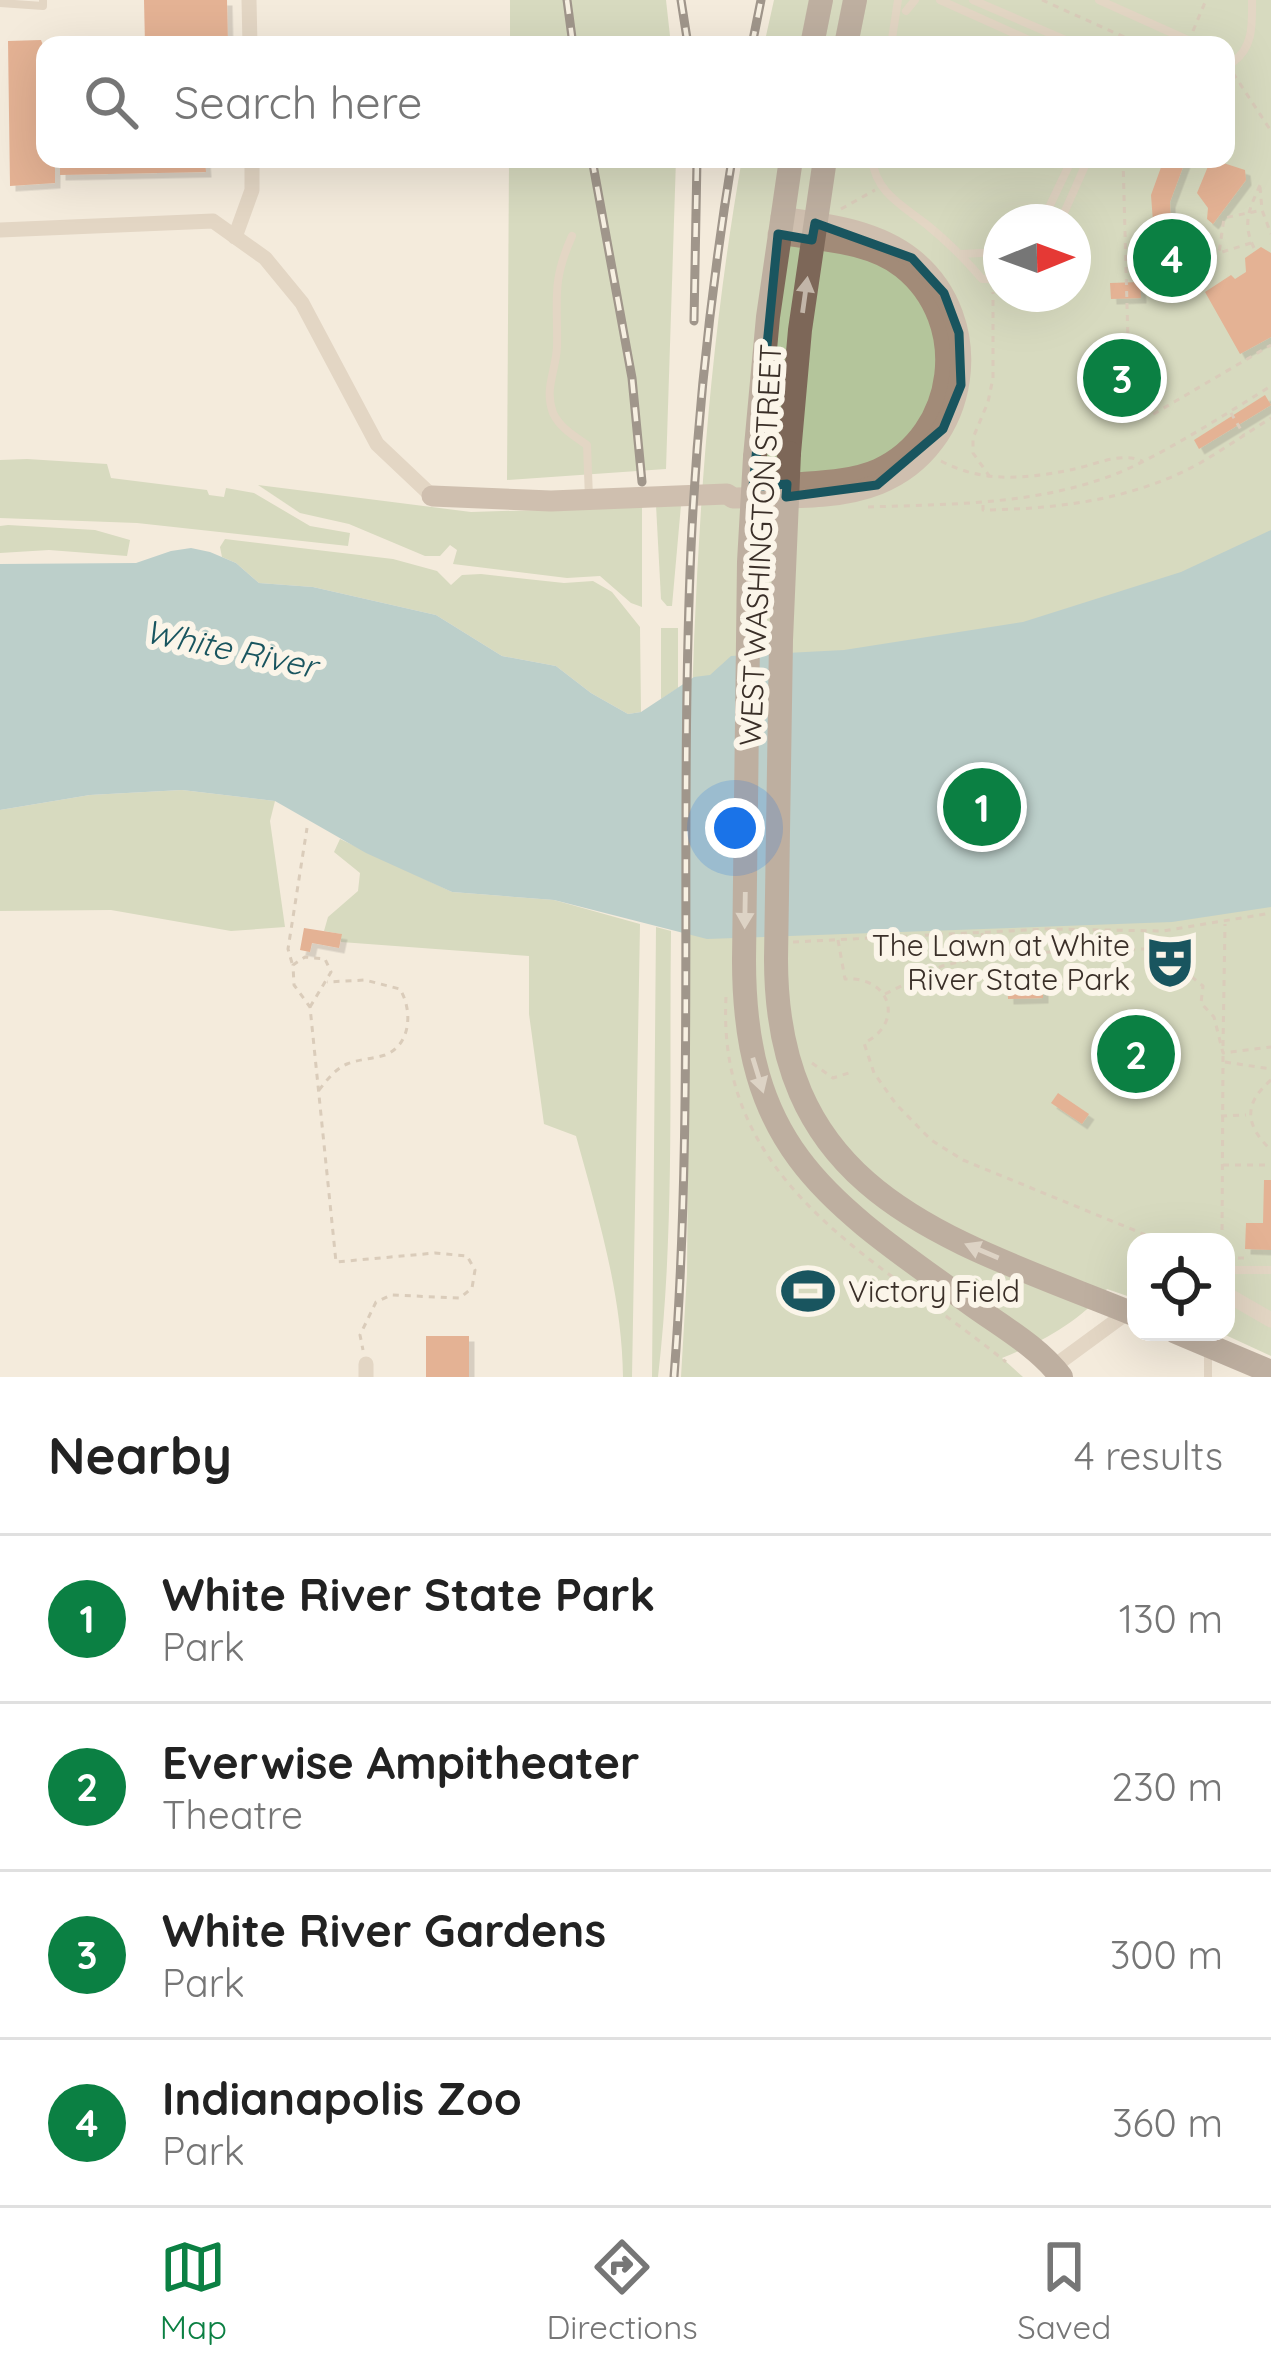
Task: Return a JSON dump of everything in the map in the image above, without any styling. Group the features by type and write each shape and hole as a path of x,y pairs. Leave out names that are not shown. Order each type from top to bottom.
{"main road":[{"path":"814,36 821,0"},
{"path":"847,36 855,0"},
{"name":"WEST WASHINGTON STREET","path":"790,168 755,458 748,622 744,960 747,1027 758,1077 776,1122 813,1179 855,1220 1057,1372"},
{"name":"WEST WASHINGTON STREET","path":"824,168 789,453 782,619 779,1019 794,1077 816,1123 855,1174 889,1204 922,1225 1127,1307"},
{"path":"1192,1341 1225,1359 1271,1372"}],"street":[{"path":"249,0 250,36"},
{"path":"235,237 252,190 252,168"},
{"path":"0,230 213,221 265,259 302,303 377,444 432,496 505,501 728,494 732,489 811,482 877,470 918,440 944,389 947,355 941,323 918,283 877,254 813,231 780,225"},
{"path":"1235,1299 1271,1320"},
{"path":"1057,1372 1127,1316"}],"lane":[{"path":"0,3 25,7 43,5 43,0"},
{"path":"892,36 898,0"},
{"path":"906,11 915,0"},
{"path":"940,0 1020,36"},
{"path":"974,0 1056,36"},
{"path":"1099,0 1179,36"},
{"path":"1235,61 1245,50 1252,28 1252,0"},
{"path":"874,168 896,205 961,254 983,279"},
{"path":"1051,204 1068,168"},
{"path":"1068,204 1084,168"},
{"path":"572,236 554,287 557,352 549,395 563,428 587,446 589,500"},
{"path":"961,254 983,253"},
{"path":"1235,1270 1271,1270"},
{"path":"1208,1377 1225,1359"}],"path":[{"path":"1042,0 1120,35"},
{"path":"1196,36 1206,0"},
{"path":"1235,77 1271,131"},
{"path":"1123,168 1130,377 1152,415 1271,345"},
{"path":"1260,185 1271,185"},
{"path":"1260,185 1271,234"},
{"path":"1260,185 1247,213 1246,231 1252,246 1219,254 1224,218 1247,213 1262,210"},
{"path":"840,210 875,190"},
{"path":"991,478 974,453 973,437 993,378 996,312"},
{"path":"983,507 1134,466 1271,386"},
{"path":"1230,411 1244,435"},
{"path":"867,507 1040,509 1131,492 1196,465 1271,418"},
{"path":"307,828 288,949 294,985 310,1006 336,1262 435,1253 467,1256 475,1270 472,1288 460,1298 392,1295 376,1303 360,1335 366,1370"},
{"path":"783,950 838,940 982,932 1163,931 1271,913"},
{"path":"1222,1233 1225,922"},
{"path":"982,932 984,956"},
{"path":"838,940 845,980 871,982 884,994 887,1018 882,1030 864,1043 874,1073 931,1140 963,1160 1141,1233"},
{"path":"884,994 942,966 984,956 1157,949 1203,986 1201,1003 1214,1018 1223,1053"},
{"path":"293,965 304,957 325,959 331,972 310,1006"},
{"path":"319,1090 350,1063 391,1053 408,1023 409,1004 400,989 365,980 326,982"},
{"path":"1223,1053 1271,1048"},
{"path":"806,1061 816,1063 832,1078 852,1072"},
{"path":"1223,1062 1271,1069"},
{"path":"1271,1080 1252,1101 1248,1115 1251,1127 1271,1150"},
{"path":"1221,1116 1248,1115"},
{"path":"1221,1165 1271,1166"}],"highlighted area":[{"path":"815,223 912,258 944,293 959,333 961,385 943,429 877,485 786,497 787,484 753,487 778,234 812,240"}],"green space":[{"path":"510,0 666,0 670,36 510,36"},
{"path":"774,0 1271,0 1271,1356 1235,1339 1235,1233 1127,1233 1127,1296 1107,1289 1059,1330 1002,1358 1023,1377 681,1377 687,1274 692,715 707,436 741,168 1235,168 1235,36 766,36"},
{"path":"509,168 676,168 666,469 507,480"},
{"path":"0,460 107,464 111,478 207,490 209,495 224,497 226,488 254,493 310,526 350,533 348,546 137,523 0,518"},
{"path":"258,485 471,512 642,507 642,607 600,576 567,578 453,564 457,550 450,545 440,556 425,556 349,524 300,513"},
{"path":"656,505 681,505 672,606 661,599"},
{"path":"0,526 95,530 130,540 127,556 49,550 0,553"},
{"path":"225,539 393,559 437,571 451,585 462,575 481,574 564,583 593,581 612,592 640,627 641,712 628,714 556,666 502,656 436,615 313,587 259,583 222,557 220,547"},
{"path":"661,628 678,628 678,688 661,699"},
{"path":"182,790 275,801 270,821 285,927 231,931 111,910 0,911 0,810 90,795"},
{"path":"340,839 452,892 554,900 640,924 632,1377 623,1377 613,1285 576,1136 544,1124 529,1014 529,956 341,942 341,934 324,931 328,917 358,891 360,873 334,852"},
{"path":"656,927 671,931 670,1154 663,1322 658,1377 652,1377"}],"water":[{"name":"White River","path":"1271,530 1271,907 1172,922 707,939 554,900 452,892 366,853 275,801 182,790 90,795 0,810 0,564 136,563 191,548 210,552 236,563 259,583 313,587 436,615 502,656 556,666 628,714 641,712 694,677 710,675 731,656 844,650 1023,622 1181,572"}],"building":[{"path":"144,0 227,0 228,36 145,36"},
{"path":"36,40 36,168 55,168 55,183 10,186 8,41"},
{"path":"60,168 206,168 206,172 60,175"},
{"path":"1161,168 1183,168 1170,202 1172,262 1156,262 1151,195"},
{"path":"1207,168 1245,170 1246,180 1213,224 1197,193"},
{"path":"1261,247 1271,253 1271,337 1240,354 1205,292 1231,275 1235,279 1246,272 1245,258"},
{"path":"1140,282 1141,298 1111,299 1110,283"},
{"path":"1265,395 1271,405 1199,449 1194,440"},
{"path":"304,928 342,934 339,948 312,943 310,952 300,950"},
{"path":"1043,973 1043,998 1008,999 1007,974"},
{"path":"1058,1093 1089,1114 1082,1124 1051,1103"},
{"path":"1264,1180 1271,1180 1271,1250 1245,1249 1246,1223 1263,1223"},
{"path":"426,1336 469,1336 469,1377 426,1377"}],"railway":[{"path":"567,0 572,36"},
{"path":"681,0 687,36"},
{"path":"754,36 761,0"},
{"path":"594,168 632,378 642,482"},
{"path":"694,321 697,168"},
{"path":"674,1377 684,1170 691,548 706,353 731,168"}],"place":[{"name":"Indianapolis Zoo","path":"1172,258"},
{"name":"White River Gardens","path":"1122,378"},
{"name":"White River State Park","path":"982,807"},
{"name":"The Lawn at White River State Park","path":"1170,962"},
{"name":"Everwise Ampitheater","path":"1136,1054"},
{"name":"Victory Field","path":"808,1291"}]}
